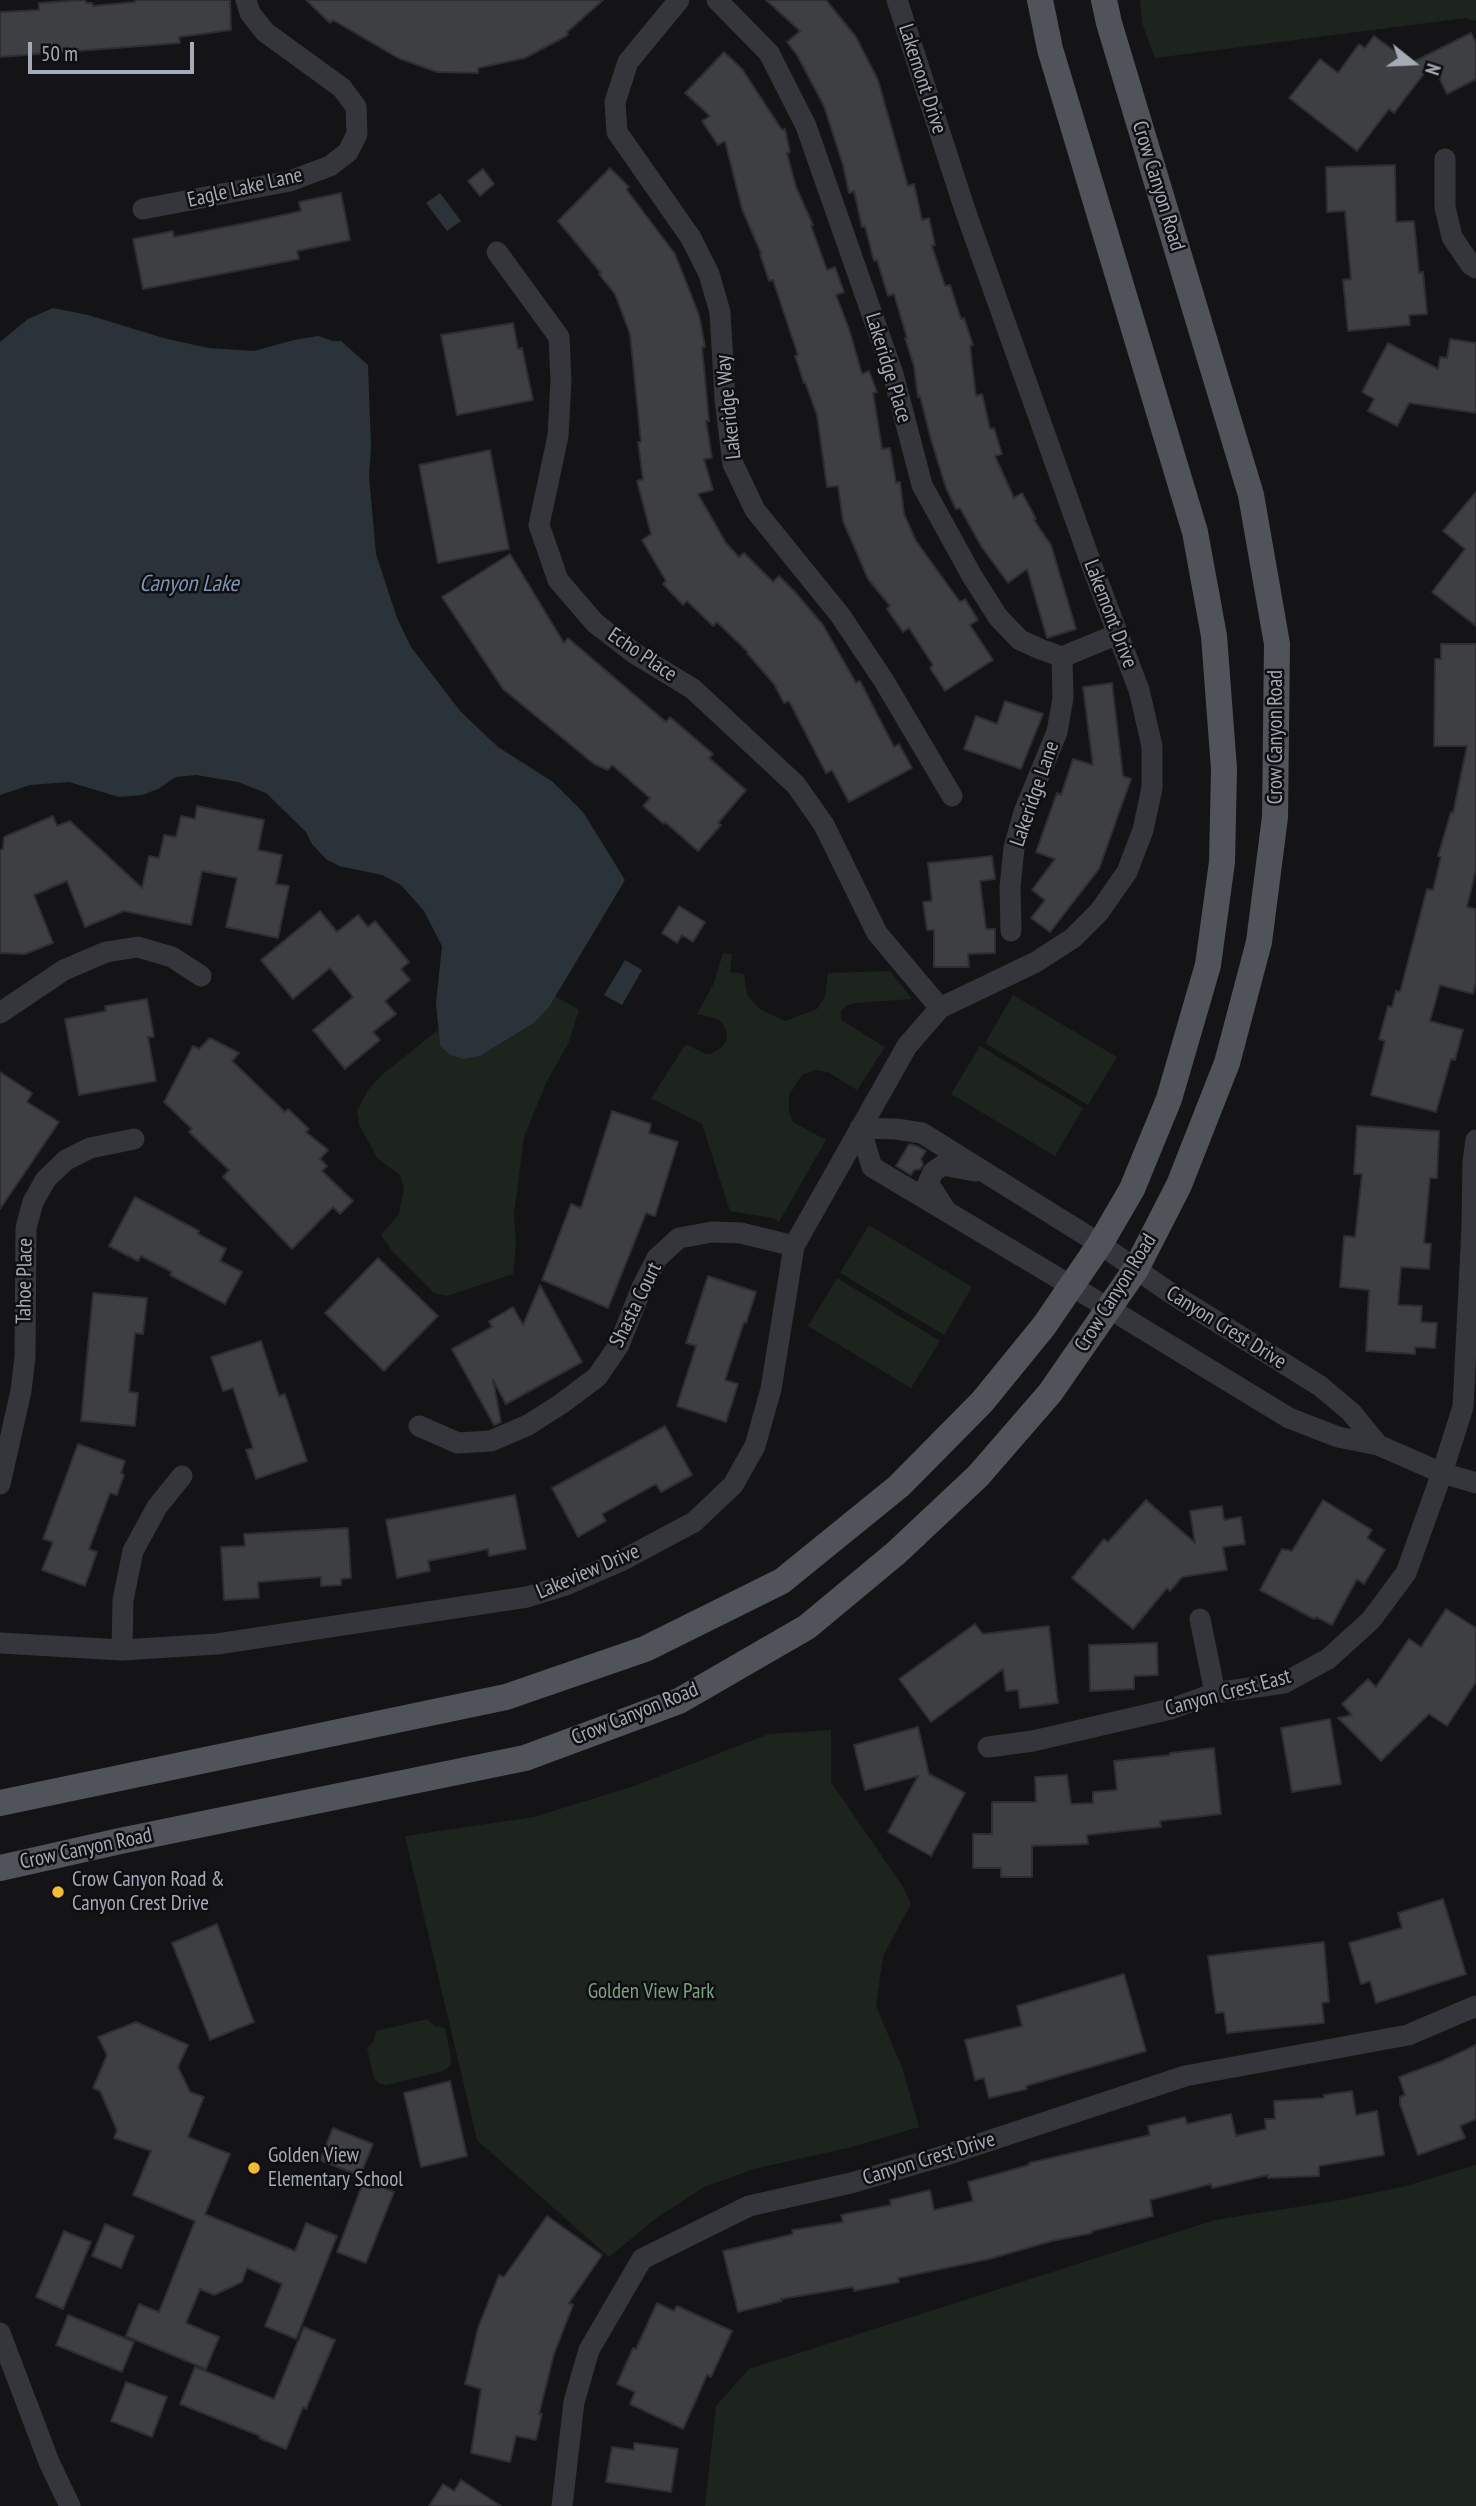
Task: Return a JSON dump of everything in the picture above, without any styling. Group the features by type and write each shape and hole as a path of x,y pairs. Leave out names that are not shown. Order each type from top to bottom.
{"main road":[{"name":"Crow Canyon Road","path":"0,1804 506,1697 645,1649 782,1581 899,1486 982,1402 1044,1326 1100,1244 1132,1189 1169,1099 1208,964 1222,862 1224,769 1214,636 1195,532 1050,49 1040,0"},
{"name":"Crow Canyon Road","path":"0,1868 525,1758 679,1701 807,1627 896,1553 987,1465 1050,1393 1136,1269 1179,1185 1227,1063 1259,942 1275,817 1277,644 1251,495 1104,0"}],"street":[{"name":"Eagle Lake Lane","path":"143,209 289,181 330,166 348,152 357,134 356,107 342,88 265,32 250,13 247,0"},
{"name":"Lakeridge Way","path":"679,0 628,62 615,102 617,132 691,238 709,274 720,312 725,399 733,464 755,510 840,615 884,681 952,796"},
{"name":"Lakeridge Place","path":"717,0 769,53 806,127 893,374 922,485 998,617 1020,640 1062,657"},
{"name":"Lakemont Drive","path":"860,1128 907,1046 940,1008 1036,962 1073,937 1099,912 1127,872 1146,819 1152,788 1152,746 1139,690 965,210 897,0"},
{"path":"1445,159 1445,207 1452,237 1471,265 1476,268"},
{"name":"Echo Place","path":"497,252 559,337 561,381 558,436 539,526 558,580 595,622 634,653 693,689 796,785 824,825 877,933 940,1008"},
{"path":"1062,657 1118,634"},
{"name":"Lakeridge Lane","path":"1011,931 1010,887 1014,848 1024,812 1057,732 1063,698 1062,657"},
{"path":"0,1013 64,970 106,952 138,947 172,957 201,976"},
{"name":"Canyon Crest Drive","path":"1378,1445 1351,1412 1320,1387 1168,1292 1100,1244 922,1133 860,1128 872,1167 1289,1418 1338,1437 1378,1445 1442,1473 1476,1483"},
{"name":"Lakeview Drive","path":"0,1643 122,1650 217,1644 527,1597 566,1585 621,1561 694,1522 733,1485 755,1446 771,1389 794,1246 860,1128"},
{"name":"Tahoe Place","path":"0,1484 22,1391 25,1357 26,1228 33,1202 46,1179 66,1160 90,1148 134,1139"},
{"name":"Canyon Crest East","path":"988,1747 1033,1741 1171,1709 1215,1693 1284,1683 1328,1659 1371,1620 1406,1573 1463,1408 1474,1227 1473,1161 1476,1140"},
{"path":"947,1213 928,1183 933,1172 943,1166 987,1173"},
{"name":"Shasta Court","path":"419,1426 458,1443 491,1441 528,1425 561,1404 597,1377 619,1345 642,1287 657,1258 679,1238 712,1232 741,1233 794,1246"},
{"path":"122,1650 124,1600 133,1551 157,1507 182,1476"},
{"path":"1200,1619 1215,1693"},
{"name":"Canyon Crest Drive","path":"562,2506 574,2402 589,2350 642,2259 749,2206 851,2183 943,2156 1185,2076 1408,2035 1476,2006"},
{"path":"0,2333 49,2462 70,2506"}],"green space":[{"path":"1140,0 1476,0 1476,21 1466,18 1155,58 1142,23"},
{"path":"723,953 732,954 730,972 744,974 747,995 761,1010 785,1021 817,1009 825,997 828,973 890,971 912,999 855,1003 841,1011 841,1020 885,1047 857,1090 828,1072 815,1070 802,1075 789,1095 789,1113 793,1122 826,1140 779,1222 773,1218 730,1211 702,1124 651,1098 686,1044 711,1054 726,1041 727,1033 718,1019 697,1014 714,983"},
{"path":"1013,995 1117,1057 1088,1105 985,1043"},
{"path":"555,996 579,1010 568,1044 546,1083 524,1137 514,1214 516,1245 513,1274 447,1296 434,1293 393,1252 381,1235 399,1214 404,1189 400,1175 377,1158 359,1124 357,1111 368,1090 382,1075 438,1030 440,1045 480,1056 534,1023"},
{"path":"980,1046 1083,1108 1055,1156 951,1094"},
{"path":"869,1225 972,1287 944,1335 840,1273"},
{"path":"837,1278 940,1341 911,1388 808,1326"},
{"name":"Golden View Park","path":"831,1730 831,1782 903,1887 911,1904 883,1956 876,2006 903,2070 919,2127 852,2147 754,2169 704,2187 658,2217 609,2257 477,2140 405,1836 534,1817 634,1786 769,1734"},
{"path":"427,2019 435,2026 445,2028 450,2066 443,2071 387,2085 380,2084 374,2078 367,2048 374,2041 376,2031"},
{"path":"1476,2165 1476,2506 705,2506 716,2406 749,2369 1215,2220 1335,2201 1406,2186"}],"water":[{"path":"440,193 461,221 447,231 426,203"},
{"name":"Canyon Lake","path":"53,308 209,348 254,351 318,336 341,341 368,365 371,447 369,477 376,554 397,618 411,647 461,712 498,747 553,782 583,812 625,880 549,1007 534,1023 480,1056 464,1059 450,1055 440,1045 436,1003 442,946 424,911 401,885 382,875 339,866 326,859 312,844 306,832 266,793 238,782 196,775 176,777 158,789 142,795 119,797 69,782 30,785 0,795 0,342 28,319"},
{"path":"625,960 642,970 622,1005 604,995"}],"building":[{"path":"85,0 93,6 135,0 230,0 231,30 179,37 180,43 0,57 0,12 39,10 39,3"},
{"path":"306,0 603,0 567,32 568,35 525,58 478,68 478,73 437,72 398,58 333,20 330,23"},
{"path":"766,0 826,0 856,37 878,80 908,186 914,184 922,220 929,218 935,245 932,246 945,286 950,285 973,345 970,346 976,396 982,394 990,429 994,428 1002,454 995,456 1014,498 1022,493 1036,519 1034,520 1051,545 1076,629 1047,638 1027,569 1008,583 981,546 960,508 956,509 946,488 920,396 918,397 914,366 894,294 888,296 877,260 874,261 865,226 862,227 854,191 849,193 824,106 797,55 787,42 800,31"},
{"path":"1471,33 1476,43 1476,79 1447,94 1432,63 1394,113 1389,109 1357,151 1289,98 1320,59 1338,73 1359,44 1365,48 1374,36 1411,63"},
{"path":"724,52 742,69 782,130 785,129 790,152 787,153 796,187 813,225 811,226 827,270 835,267 844,292 836,295 862,374 869,371 877,392 873,393 882,449 890,448 896,483 900,482 904,514 916,541 960,602 965,599 978,620 970,625 993,660 945,691 930,668 933,665 909,628 903,632 887,609 890,606 868,579 843,521 838,486 827,487 817,415 795,356 798,355 773,280 769,281 761,253 742,209 725,141 718,145 702,121 710,116 685,93"},
{"path":"1395,165 1396,222 1414,221 1419,273 1423,272 1427,314 1409,315 1410,325 1348,331 1343,280 1351,279 1345,211 1327,212 1326,167"},
{"path":"610,168 629,187 626,189 675,254 699,315 705,347 702,347 709,421 706,421 712,458 704,459 713,490 698,494 726,543 739,557 744,553 773,582 779,576 823,625 856,683 860,681 894,747 899,744 912,768 849,802 832,770 826,773 789,701 784,703 774,684 748,652 717,622 713,626 687,601 683,605 663,584 666,581 642,540 651,534 637,481 643,479 630,334 615,294 558,221"},
{"path":"483,169 494,184 480,196 468,181"},
{"path":"341,193 350,240 297,251 299,259 143,289 133,239 173,231 174,237 301,211 299,202"},
{"path":"513,323 518,349 522,348 533,400 457,415 441,335"},
{"path":"1450,339 1476,343 1476,413 1409,403 1397,426 1368,411 1374,399 1362,392 1388,343 1438,369 1440,357 1447,358"},
{"path":"490,450 509,549 438,563 419,465"},
{"path":"1476,492 1476,626 1432,592 1465,549 1443,531"},
{"path":"510,554 564,643 568,638 666,722 670,717 713,754 709,758 746,790 698,851 643,806 650,798 612,765 608,770 594,764 503,689 442,597"},
{"path":"1441,644 1476,644 1476,869 1467,907 1476,909 1476,982 1473,994 1440,985 1430,1021 1463,1030 1455,1060 1451,1059 1436,1112 1371,1095 1385,1041 1379,1039 1388,1006 1392,1007 1396,991 1400,992 1427,889 1433,890 1441,857 1438,856 1451,812 1453,813 1467,746 1434,746 1435,659 1441,659"},
{"path":"1112,683 1123,776 1131,779 1099,869 1050,932 1031,918 1045,900 1032,890 1055,859 1036,852 1057,793 1061,795 1073,759 1093,765 1083,687"},
{"path":"1005,701 1043,714 1021,769 964,749 976,716 997,724"},
{"path":"197,806 264,820 258,850 282,855 276,884 289,886 278,938 226,927 237,878 202,871 191,925 124,911 85,927 67,881 34,895 53,943 25,954 0,953 0,850 3,849 4,837 53,816 57,826 70,821 142,888 149,856 159,858 164,835 176,837 181,816 195,819"},
{"path":"992,856 995,879 980,881 986,929 995,929 995,953 968,954 969,967 934,967 934,930 927,930 923,902 932,901 928,863"},
{"path":"679,906 705,922 693,942 682,935 677,943 662,933"},
{"path":"320,911 337,932 358,915 368,927 375,921 409,962 401,969 410,980 385,1001 396,1014 373,1032 380,1040 345,1069 313,1030 353,997 330,968 293,999 261,960"},
{"path":"147,999 154,1037 148,1037 156,1081 79,1095 65,1019 106,1011 105,1006"},
{"path":"210,1038 239,1053 232,1061 285,1112 288,1109 309,1129 306,1132 328,1150 320,1159 327,1166 322,1171 353,1201 340,1214 333,1207 292,1249 223,1177 229,1170 189,1132 192,1129 164,1102 193,1046 199,1049"},
{"path":"0,1072 32,1093 27,1102 59,1122 0,1209"},
{"path":"612,1111 651,1124 649,1133 678,1142 655,1216 646,1213 608,1308 542,1280 571,1204 581,1208"},
{"path":"1357,1126 1439,1131 1437,1178 1430,1178 1424,1243 1431,1244 1429,1269 1401,1267 1398,1305 1422,1306 1421,1322 1437,1323 1435,1348 1415,1347 1415,1354 1366,1351 1369,1290 1340,1287 1344,1236 1355,1237 1362,1174 1354,1174"},
{"path":"909,1144 926,1151 921,1159 923,1165 911,1175 896,1166"},
{"path":"135,1197 199,1231 198,1234 226,1249 220,1261 242,1272 225,1304 170,1275 172,1272 141,1256 138,1261 109,1246"},
{"path":"378,1258 438,1316 384,1371 325,1313"},
{"path":"708,1276 756,1292 725,1380 738,1384 726,1422 677,1406 696,1346 686,1343"},
{"path":"540,1285 582,1362 506,1404 493,1380 501,1422 494,1425 452,1349 492,1327 489,1321 513,1307 523,1325"},
{"path":"93,1293 147,1298 143,1334 135,1333 129,1392 138,1393 135,1426 81,1421"},
{"path":"261,1341 279,1396 285,1394 307,1461 256,1479 246,1450 253,1448 233,1388 223,1391 211,1357"},
{"path":"665,1426 692,1475 661,1492 656,1484 602,1514 606,1521 578,1537 552,1488"},
{"path":"78,1444 125,1461 121,1473 124,1475 117,1495 110,1493 89,1549 97,1552 85,1586 42,1570 53,1542 43,1539"},
{"path":"515,1495 526,1549 489,1556 488,1549 428,1561 430,1571 397,1578 386,1520"},
{"path":"1146,1500 1195,1543 1190,1511 1222,1506 1224,1520 1241,1517 1245,1544 1223,1547 1227,1570 1182,1577 1170,1591 1167,1588 1133,1629 1072,1578 1104,1539 1108,1542"},
{"path":"1323,1500 1372,1530 1367,1538 1385,1550 1364,1584 1357,1579 1332,1625 1316,1617 1314,1619 1260,1590 1282,1549 1292,1551"},
{"path":"348,1528 351,1578 341,1579 341,1585 321,1586 321,1577 258,1582 259,1598 224,1600 221,1547 245,1546 244,1534"},
{"path":"1446,1609 1476,1628 1476,1682 1447,1726 1429,1714 1381,1761 1338,1718 1352,1715 1342,1704 1368,1679 1376,1687 1409,1639 1421,1647"},
{"path":"975,1624 983,1634 1049,1626 1058,1703 1020,1708 1018,1690 1006,1691 1003,1669 931,1722 899,1679"},
{"path":"1157,1643 1158,1675 1134,1676 1134,1689 1090,1691 1089,1645"},
{"path":"1330,1719 1341,1784 1292,1792 1281,1728"},
{"path":"918,1727 929,1774 965,1793 931,1856 888,1832 918,1776 865,1790 854,1745"},
{"path":"1214,1748 1221,1814 1160,1821 1161,1827 1087,1835 1088,1844 1032,1846 1032,1877 1001,1877 1001,1868 973,1868 973,1834 992,1834 992,1802 1036,1802 1035,1777 1067,1775 1071,1804 1093,1803 1093,1792 1117,1790 1114,1761"},
{"path":"1443,1899 1466,1974 1376,2003 1370,1981 1361,1984 1349,1943 1402,1928 1398,1913"},
{"path":"217,1924 254,2022 210,2040 172,1943"},
{"path":"1324,1942 1329,2002 1322,2003 1324,2023 1227,2033 1224,2012 1216,2013 1208,1956"},
{"path":"1124,1974 1146,2051 1026,2086 1027,2089 989,2098 984,2078 975,2080 965,2040 1022,2026 1017,2006"},
{"path":"136,2022 188,2045 178,2067 190,2092 204,2097 188,2137 230,2154 205,2214 295,2251 306,2223 337,2236 296,2339 265,2326 282,2284 247,2268 242,2282 214,2295 200,2289 186,2323 219,2337 206,2369 126,2336 139,2304 159,2312 195,2221 133,2195 151,2151 114,2138 117,2130 100,2091 93,2088 107,2055 98,2037"},
{"path":"1476,2045 1476,2119 1460,2126 1465,2138 1418,2155 1400,2104 1400,2097 1405,2095 1399,2077"},
{"path":"450,2081 467,2156 421,2167 404,2093"},
{"path":"1352,2091 1356,2115 1377,2111 1384,2155 1319,2166 1319,2176 1268,2178 1268,2175 1212,2188 1211,2184 1150,2200 1153,2216 1092,2233 898,2278 899,2282 854,2291 853,2287 781,2299 782,2301 738,2312 723,2251 793,2234 792,2230 843,2222 841,2215 891,2205 890,2200 930,2190 934,2210 973,2201 968,2182 1029,2163 1150,2135 1148,2126 1185,2117 1187,2124 1231,2114 1236,2136 1266,2129 1265,2119 1275,2119 1274,2101 1324,2098 1324,2095"},
{"path":"333,2128 373,2144 360,2176 320,2160"},
{"path":"364,2180 394,2192 366,2263 337,2252"},
{"path":"547,2216 602,2255 569,2303 573,2305 554,2354 539,2414 542,2414 536,2440 516,2436 510,2462 471,2453 481,2389 465,2384 478,2328 499,2275 504,2277"},
{"path":"105,2224 134,2236 121,2268 92,2256"},
{"path":"64,2231 91,2242 63,2309 36,2297"},
{"path":"657,2303 674,2311 677,2306 732,2331 711,2377 707,2375 683,2429 630,2404 635,2392 617,2384"},
{"path":"68,2315 134,2342 122,2372 56,2345"},
{"path":"304,2327 335,2340 286,2449 180,2404 195,2367 274,2399"},
{"path":"126,2382 167,2397 152,2437 111,2421"},
{"path":"634,2443 678,2449 671,2492 606,2482 612,2447 634,2450"},
{"path":"461,2480 501,2506 429,2506 443,2484 454,2491"}],"place":[{"name":"Crow Canyon Road & Canyon Crest Drive","path":"58,1892"},
{"name":"Golden View Elementary School","path":"254,2168"}]}
